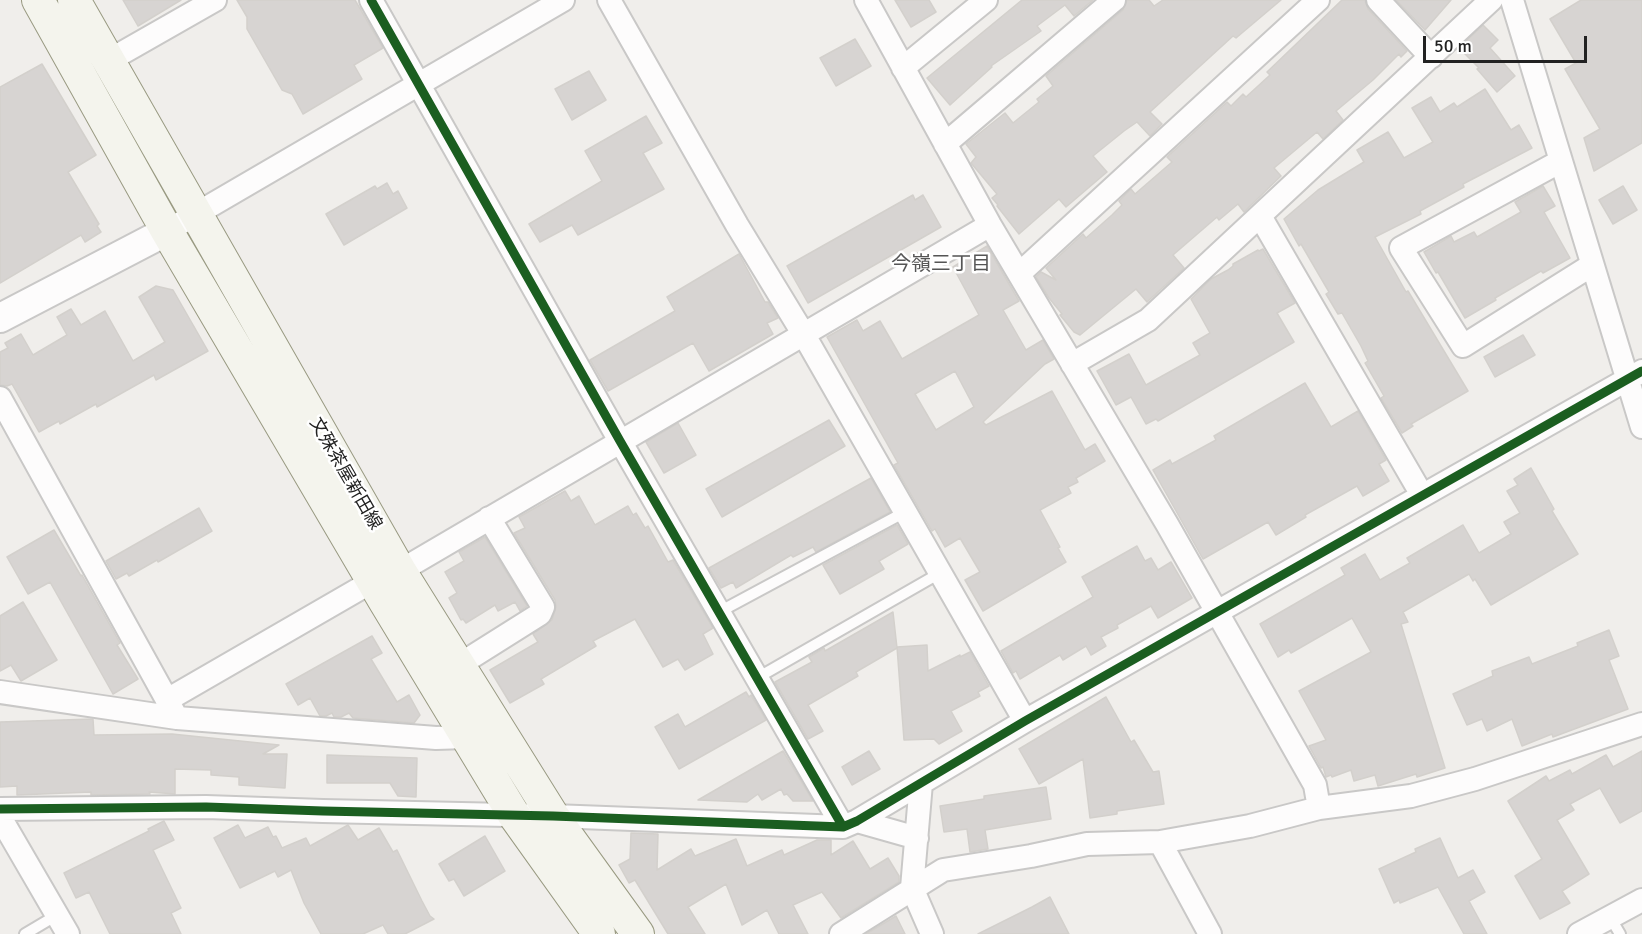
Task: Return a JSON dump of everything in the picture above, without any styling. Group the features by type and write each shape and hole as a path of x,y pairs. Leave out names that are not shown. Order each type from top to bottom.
{"main road":[{"name":"文殊茶屋新田線","path":"38,0 167,231 387,576 459,665 553,816 638,934"},
{"name":"文殊茶屋新田線","path":"74,0 195,214 387,576 467,737 514,815 599,934"}],"street":[{"path":"108,61 215,0"},
{"path":"371,0 757,678 850,824"},
{"path":"0,318 167,231 563,0"},
{"path":"609,0 737,225 804,334 1025,722"},
{"path":"866,0 990,225 1167,524 1216,614 1316,785 1318,808"},
{"path":"903,68 986,0"},
{"path":"945,144 1114,0"},
{"path":"1019,274 1318,0"},
{"path":"1378,0 1431,57"},
{"path":"1072,363 1148,320 1491,0"},
{"path":"1512,0 1592,265 1634,375 1642,427"},
{"path":"1561,161 1401,248 1463,346 1592,265"},
{"path":"1260,216 1422,495"},
{"path":"172,709 387,576 489,519 990,225"},
{"path":"850,824 1634,375"},
{"path":"0,398 172,709"},
{"path":"459,665 540,614 543,607 489,519"},
{"path":"0,692 436,738 467,737"},
{"path":"841,934 943,870 1031,856 1087,844 1160,843 1250,826 1318,808 1411,796 1475,779 1642,724"},
{"path":"921,783 912,888 932,934"},
{"path":"0,809 206,807 323,812 850,824 917,838"},
{"path":"0,817 62,925"},
{"path":"1160,843 1210,934"},
{"path":"1579,934 1615,926 1642,900"}],"lane":[{"path":"719,612 905,512"},
{"path":"757,678 940,573"},
{"path":"25,934 62,925"}],"building":[{"path":"123,0 181,0 138,26"},
{"path":"237,0 355,0 383,48 354,65 362,79 303,114 292,94 282,90 247,29 247,17"},
{"path":"895,0 929,0 936,12 911,27"},
{"path":"1022,0 1093,0 1074,16 1065,5 1037,26 1041,31 991,66 950,105 927,78"},
{"path":"1127,0 1149,0 1154,6 1163,0 1281,0 1236,38 1233,36 1150,112 1162,124 1150,136 1137,122 1124,131 1093,156 1107,172 1066,207 1059,199 1019,234 992,198 997,194 971,163 976,157 966,144 1005,113 1013,123 1039,102 1037,99 1053,86 1046,76 1123,10"},
{"path":"1342,0 1365,0 1368,9 1407,51 1401,57 1399,54 1373,80 1336,111 1343,120 1323,139 1317,132 1274,168 1281,176 1244,212 1238,204 1219,220 1217,217 1173,255 1184,268 1147,302 1136,289 1080,335 1074,332 1060,315 1062,314 1036,277 1041,272 1056,280 1046,268 1083,234 1086,238 1112,215 1122,205 1119,201 1131,189 1135,194 1172,162 1167,157 1227,102 1231,106 1243,94 1246,97 1270,75 1267,72"},
{"path":"1396,0 1451,0 1425,30"},
{"path":"1581,0 1642,0 1642,143 1594,171 1584,138 1600,129 1565,69 1576,63 1550,19"},
{"path":"1483,25 1498,40 1490,48 1515,76 1497,92 1477,69 1479,68 1459,48"},
{"path":"855,39 871,66 836,86 820,58"},
{"path":"42,64 96,155 68,172 99,224 97,226 101,232 85,242 81,235 0,283 0,87"},
{"path":"589,71 606,100 572,120 555,89"},
{"path":"1485,89 1511,130 1519,125 1532,148 1463,184 1464,187 1420,211 1421,214 1375,237 1406,292 1408,291 1468,391 1411,424 1413,426 1402,433 1381,398 1384,396 1365,363 1368,361 1361,346 1342,313 1338,314 1326,294 1329,292 1284,219 1318,190 1364,162 1357,150 1388,132 1404,158 1433,142 1412,108 1431,97 1440,112 1454,103 1457,107"},
{"path":"646,116 662,143 643,153 664,189 578,235 572,225 540,242 529,224 602,181 585,151"},
{"path":"387,183 393,194 398,191 407,208 344,245 326,214 375,186 377,189"},
{"path":"1543,186 1555,206 1544,212 1570,258 1543,273 1541,271 1465,318 1424,252 1451,236 1454,242 1474,232 1477,237 1521,212 1515,202"},
{"path":"1623,186 1637,210 1613,224 1599,200"},
{"path":"913,195 915,200 923,195 941,227 808,303 787,266"},
{"path":"987,246 1019,301 1003,310 1026,350 1043,340 1054,359 1045,364 983,422 986,425 1052,391 1085,450 1095,444 1105,461 1076,478 1078,482 1068,487 1071,493 1040,510 1066,562 983,611 965,580 980,572 960,538 945,547 935,529 932,531 894,465 898,463 827,337 857,320 863,331 880,321 902,359 979,315 953,267","holes":["955,371 974,407 936,430 915,394"]},
{"path":"1263,249 1295,303 1277,313 1294,342 1158,421 1156,419 1146,424 1131,397 1116,405 1097,371 1129,354 1146,385 1200,355 1193,343 1210,333 1191,299 1211,279 1228,270 1233,264"},
{"path":"739,254 765,302 768,302 778,318 767,323 773,334 709,371 693,343 608,391 590,360 675,311 667,297"},
{"path":"156,286 173,290 208,351 156,380 154,375 97,407 96,404 60,424 59,421 39,432 12,384 0,385 0,352 8,348 5,343 21,334 33,355 67,335 57,317 71,309 81,325 105,311 133,361 165,342 139,297"},
{"path":"1523,335 1535,355 1495,377 1484,357"},
{"path":"1305,383 1331,427 1358,411 1386,460 1379,464 1389,481 1363,496 1357,486 1305,515 1306,517 1276,535 1268,522 1203,559 1153,470 1170,460 1172,464 1216,440 1214,436"},
{"path":"829,420 845,446 722,517 706,489"},
{"path":"678,423 696,455 664,473 646,442"},
{"path":"1531,468 1554,509 1552,511 1578,554 1491,605 1475,579 1473,581 1469,574 1403,612 1408,622 1401,624 1445,768 1378,786 1375,775 1354,781 1351,770 1326,777 1323,767 1321,768 1309,746 1326,740 1299,691 1371,652 1352,618 1291,653 1289,650 1278,657 1260,624 1345,575 1341,568 1365,554 1380,580 1410,563 1407,558 1463,525 1479,553 1511,534 1504,522 1520,513 1507,491 1518,485 1514,479"},
{"path":"871,478 890,512 816,552 813,547 793,557 791,555 736,588 733,582 721,588 709,568"},
{"path":"565,491 571,501 579,496 595,525 628,506 633,515 636,513 645,528 648,526 668,562 673,560 713,628 703,634 713,654 685,670 678,659 663,667 635,619 593,641 596,646 541,679 544,684 510,703 490,670 538,642 533,634 552,620 556,607 555,600 514,533 525,528 519,517"},
{"path":"199,508 212,531 158,562 157,560 129,576 127,573 116,579 106,561"},
{"path":"897,525 908,544 879,561 884,569 840,594 823,565"},
{"path":"54,530 82,575 120,643 117,645 138,679 113,694 50,582 28,594 7,557"},
{"path":"485,537 527,606 520,611 515,602 498,611 495,605 466,623 463,619 461,620 449,598 457,593 445,572 464,561 459,552"},
{"path":"1137,546 1145,561 1151,558 1158,570 1171,562 1192,598 1158,618 1151,606 1117,625 1118,628 1101,637 1106,646 1091,655 1086,646 1063,660 1060,655 1020,679 1016,671 1013,673 1001,651 1093,597 1082,577"},
{"path":"23,602 57,660 21,681 11,665 0,671 0,616"},
{"path":"893,612 897,648 856,672 858,676 808,705 823,731 808,739 775,682 812,662 809,657 824,648 825,651"},
{"path":"1609,630 1619,656 1609,660 1628,709 1522,746 1512,719 1487,731 1482,719 1467,725 1453,694 1493,676 1492,671 1529,657 1532,664 1578,646 1577,643"},
{"path":"372,636 382,653 371,659 397,702 409,695 420,715 414,723 353,718 349,713 341,717 334,717 332,713 320,716 310,698 298,705 286,684"},
{"path":"927,645 928,671 970,652 989,686 978,692 980,696 951,711 962,731 939,744 934,739 904,740 897,647"},
{"path":"746,692 749,697 751,695 766,720 679,769 655,727 678,714 685,727"},
{"path":"1106,697 1131,742 1134,740 1153,772 1159,771 1164,804 1117,811 1117,814 1090,818 1083,759 1039,784 1019,749"},
{"path":"93,719 94,735 172,734 279,745 263,754 287,754 285,788 239,785 239,777 211,775 211,770 175,769 175,794 149,792 150,794 91,795 91,792 17,795 17,786 0,787 0,722"},
{"path":"783,751 813,801 793,801 787,794 784,795 781,789 762,800 758,794 747,802 698,800"},
{"path":"869,751 880,769 852,785 842,767"},
{"path":"1642,751 1642,811 1620,823 1600,788 1570,804 1574,810 1557,820 1589,874 1562,891 1570,903 1540,919 1515,876 1542,859 1508,801 1546,776 1549,781 1570,770 1572,774 1606,755 1613,767"},
{"path":"327,755 417,758 416,797 398,796 390,783 327,783"},
{"path":"1046,787 1051,819 985,830 988,849 970,852 967,829 944,832 940,806 984,799 984,796"},
{"path":"164,821 174,840 153,850 181,908 171,913 181,934 110,934 89,892 76,898 64,873 149,831 148,829"},
{"path":"238,825 245,838 268,827 282,848 306,838 310,846 348,825 358,840 379,828 393,852 397,850 430,916 434,919 405,934 388,934 383,925 363,934 321,934 304,903 291,870 278,877 275,871 240,888 214,838"},
{"path":"631,833 658,834 657,870 691,849 695,856 736,839 747,866 782,850 784,855 817,840 831,840 831,855 853,841 870,869 888,858 899,876 899,882 841,918 822,892 793,905 808,934 779,934 767,910 742,925 726,884 688,907 705,934 668,934 635,880 629,883 619,865 630,859"},
{"path":"485,836 505,871 464,896 454,879 449,881 439,864"},
{"path":"1440,838 1458,878 1473,870 1485,892 1469,901 1487,934 1464,934 1438,887 1400,903 1399,900 1394,903 1379,869"},
{"path":"1050,897 1069,934 978,934 1032,907"},
{"path":"896,916 905,934 866,934"}],"cycle path":[{"path":"371,0 620,441 843,827"},
{"path":"0,809 206,807 553,816 843,827 857,821 1025,721 1642,371"}],"district":[{"name":"今嶺三丁目","path":"941,265"}]}
